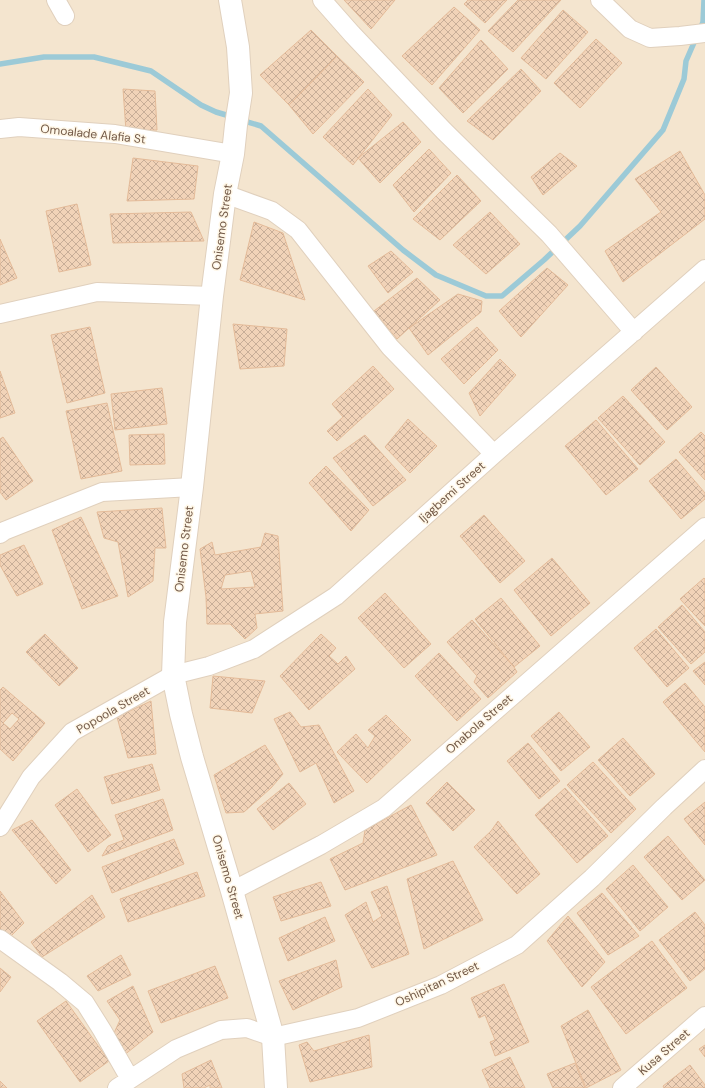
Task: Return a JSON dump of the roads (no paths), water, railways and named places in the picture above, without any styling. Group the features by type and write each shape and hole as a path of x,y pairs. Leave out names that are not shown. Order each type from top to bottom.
{"street":[{"path":"56,0 65,16"},
{"name":"Onisemo Street","path":"230,0 238,47 241,93 233,154 225,194 212,296 192,487 175,622 174,675 180,714 273,1037 276,1088"},
{"path":"322,0 444,131 549,234 634,332"},
{"path":"600,0 630,30 650,38 705,33"},
{"name":"Omoalade Alafia St","path":"0,129 19,127 115,134 233,154"},
{"path":"225,194 272,211 298,230 390,347 494,454"},
{"name":"Ijagbemi Street","path":"174,675 209,666 254,649 336,596 494,454 705,269"},
{"path":"0,314 97,292 212,296"},
{"path":"0,534 4,531 102,492 192,487"},
{"name":"Onabola Street","path":"232,891 321,845 384,808 705,526"},
{"name":"Popoola Street","path":"0,827 31,777 72,732 174,675"},
{"name":"Oshipitan Street","path":"273,1037 358,1018 440,985 517,945 592,878 664,806 705,769"},
{"path":"0,939 60,982 85,1003 102,1030 123,1084 176,1049 220,1030 246,1028 273,1037"},
{"name":"Kusa Street","path":"622,1088 705,1016"}],"waterway":[{"path":"241,120 261,126 403,250 436,275 486,296 502,296 544,260 580,226 663,130 684,79 686,61 703,22 704,0"},
{"path":"0,64 44,57 94,57 151,71 201,105 216,112 233,117"}]}
